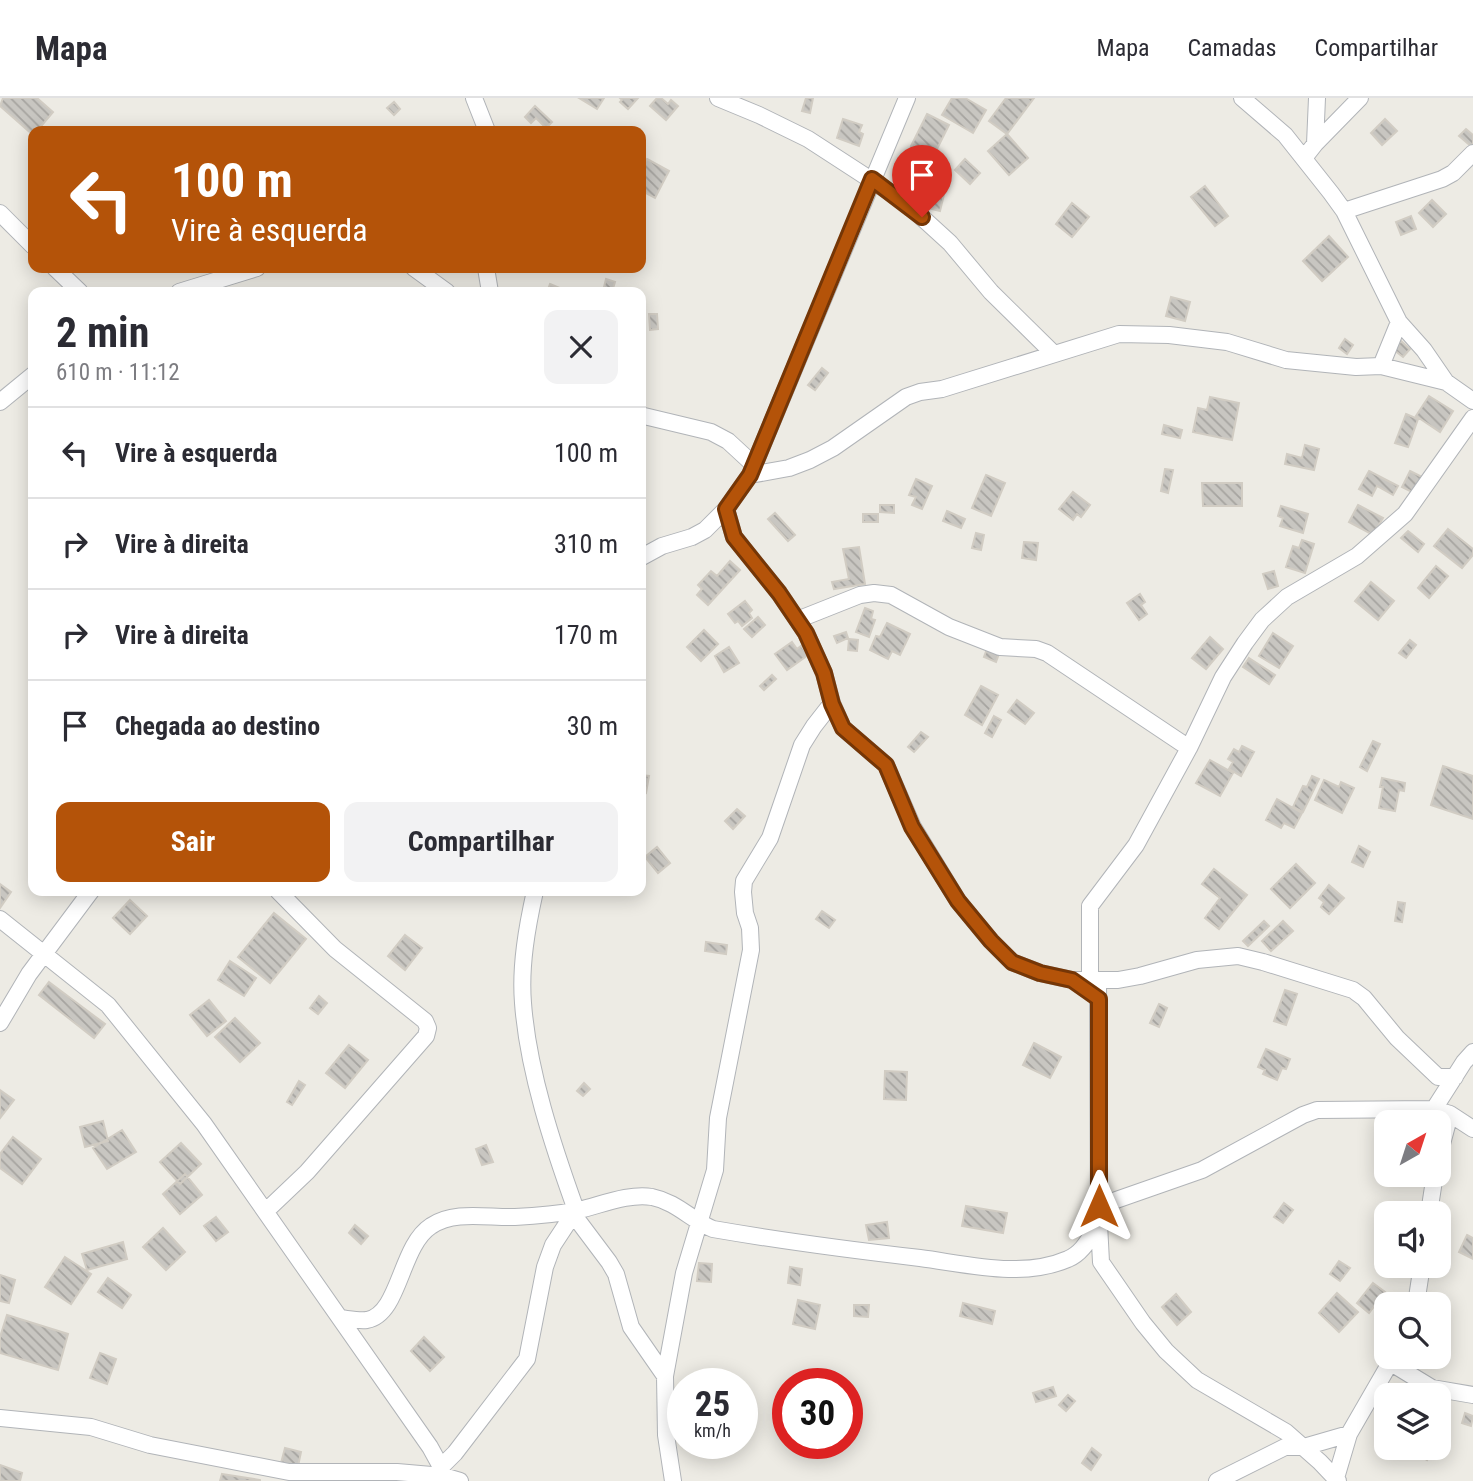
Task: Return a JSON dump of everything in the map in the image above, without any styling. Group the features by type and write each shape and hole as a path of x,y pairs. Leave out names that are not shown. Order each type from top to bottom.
{"street":[{"path":"474,98 485,126"},
{"path":"718,98 791,130 905,202 937,230 991,292 1053,353"},
{"path":"646,555 705,530 726,509 752,470 907,98"},
{"path":"1242,98 1285,135 1304,158 1344,211 1399,322 1424,350 1446,382 1473,401"},
{"path":"1315,144 1317,98"},
{"path":"1304,158 1360,98"},
{"path":"1344,211 1442,179 1453,173 1473,153"},
{"path":"0,213 28,241"},
{"path":"60,273 75,287"},
{"path":"215,287 246,273"},
{"path":"421,273 440,287"},
{"path":"1381,366 1399,322"},
{"path":"752,470 789,468 822,454 906,397 990,375 1119,334 1169,335 1227,342 1286,360 1356,367 1381,366 1446,382"},
{"path":"0,402 28,379"},
{"path":"646,416 710,432 728,441 752,470"},
{"path":"1090,979 1090,906 1136,845 1189,748 1223,677 1262,620 1287,597 1357,556 1405,514 1473,418"},
{"path":"726,509 734,537 779,593 815,651 832,704 843,728 886,765 912,827 958,901 1007,957 1022,967 1072,980 1118,980 1211,958 1238,956 1263,962 1353,990 1364,998 1397,1038 1446,1077"},
{"path":"705,530 734,537"},
{"path":"797,620 860,596 874,593 891,595 948,627 990,643 1047,653 1189,748"},
{"path":"673,1481 666,1435 665,1376 684,1273 715,1170 718,1118 751,950 750,928 745,913 744,881 770,838 802,745 832,704"},
{"path":"0,1023 43,955 87,896"},
{"path":"266,1211 315,1164 426,1036 428,1028 425,1021 335,949 283,896"},
{"path":"534,896 526,934 523,1003 532,1060 545,1114 574,1212 609,1262 620,1285 631,1326 665,1376"},
{"path":"0,919 108,1005 204,1124 355,1339 442,1475"},
{"path":"1090,979 1098,980 1099,999 1101,1262 1143,1323 1178,1364 1285,1440 1304,1447 1337,1479 1349,1434 1386,1369"},
{"path":"1072,980 1099,999"},
{"path":"1434,1109 1446,1077 1469,1057"},
{"path":"1099,1206 1202,1170 1317,1110 1437,1110"},
{"path":"1451,1114 1473,1129"},
{"path":"340,1318 375,1318 385,1309 409,1252 425,1230 447,1218 534,1216 574,1212 650,1196 681,1208 699,1223 713,1229 808,1245 1013,1269 1053,1265 1079,1253 1099,1224"},
{"path":"442,1475 455,1453 527,1359 545,1267 553,1245 574,1212"},
{"path":"1079,1253 1101,1262"},
{"path":"355,1339 364,1320"},
{"path":"1406,1369 1425,1383"},
{"path":"1451,1391 1473,1395"},
{"path":"1367,1404 1374,1402"},
{"path":"0,1418 91,1427 150,1445 289,1472 397,1472 442,1475 460,1481"},
{"path":"1304,1447 1349,1434"},
{"path":"1217,1481 1285,1440"}],"building":[{"path":"3,98 37,98 53,112 41,126 28,126 28,131 0,106"},
{"path":"579,98 604,98 597,109"},
{"path":"620,98 638,98 628,109 620,102"},
{"path":"657,98 668,104 671,100 678,106 666,120 650,106"},
{"path":"806,98 813,98 810,113 802,111"},
{"path":"952,98 965,98 986,110 973,133 942,115"},
{"path":"1006,98 1034,98 1007,134 989,121"},
{"path":"394,102 400,109 394,115 387,108"},
{"path":"535,106 552,122 544,126 536,118 531,123 525,117"},
{"path":"927,114 949,125 933,157 911,146"},
{"path":"843,119 862,125 859,132 863,134 859,146 837,138"},
{"path":"1385,119 1397,131 1382,145 1371,133"},
{"path":"1466,129 1473,135 1473,148 1459,136"},
{"path":"1007,134 1028,158 1009,175 988,151"},
{"path":"965,159 980,173 970,184 955,170"},
{"path":"646,161 669,171 655,198 646,193"},
{"path":"930,182 946,186 940,211 924,207"},
{"path":"1205,186 1228,216 1215,226 1191,197"},
{"path":"1432,200 1446,214 1433,227 1419,213"},
{"path":"1072,203 1089,217 1072,237 1056,224"},
{"path":"1411,216 1416,229 1401,235 1396,222"},
{"path":"1329,236 1348,257 1322,281 1303,261"},
{"path":"606,279 615,282 614,287 604,287"},
{"path":"1171,297 1190,302 1185,321 1166,316"},
{"path":"649,314 657,314 658,329 650,330"},
{"path":"1345,339 1353,345 1347,354 1339,348"},
{"path":"1401,341 1410,349 1403,357 1394,350"},
{"path":"822,368 828,373 815,390 808,385"},
{"path":"1429,396 1453,411 1440,432 1416,416"},
{"path":"1210,397 1239,403 1232,440 1193,432 1198,408 1207,410"},
{"path":"1406,414 1418,419 1408,447 1395,443"},
{"path":"1164,425 1182,430 1180,438 1162,434"},
{"path":"1305,445 1319,449 1314,470 1285,464 1287,454 1302,458"},
{"path":"1165,469 1173,470 1168,493 1161,491"},
{"path":"1369,471 1398,486 1393,495 1377,486 1372,496 1359,489"},
{"path":"1410,471 1422,477 1414,493 1402,487"},
{"path":"986,475 1005,483 991,516 972,508"},
{"path":"916,479 932,486 922,509 912,505 916,497 909,495"},
{"path":"1202,483 1242,483 1242,506 1203,506"},
{"path":"1073,492 1090,505 1081,517 1077,514 1073,520 1059,509"},
{"path":"880,505 894,505 894,513 880,512"},
{"path":"1358,505 1383,518 1373,535 1349,522"},
{"path":"1281,506 1308,514 1303,533 1280,526 1283,518 1278,516"},
{"path":"947,511 965,519 961,528 943,521"},
{"path":"775,513 795,535 788,541 768,519"},
{"path":"863,514 878,514 878,522 863,522"},
{"path":"1448,529 1473,549 1473,555 1462,568 1434,546"},
{"path":"1408,531 1424,544 1418,552 1401,538"},
{"path":"976,533 984,535 981,550 972,548"},
{"path":"1302,540 1314,544 1305,573 1286,567 1293,546 1299,548"},
{"path":"1024,542 1038,543 1036,560 1022,558"},
{"path":"859,547 865,584 834,589 832,582 849,579 843,549"},
{"path":"730,561 740,570 708,605 697,595 702,589 698,585 711,571 717,576"},
{"path":"1436,566 1448,576 1429,598 1418,588"},
{"path":"1274,571 1278,586 1268,589 1263,574"},
{"path":"1371,582 1394,601 1378,620 1355,601"},
{"path":"1140,594 1145,602 1141,605 1147,614 1139,620 1127,603"},
{"path":"745,601 752,610 749,613 752,618 742,626 738,621 735,623 728,614"},
{"path":"865,608 873,611 871,619 875,620 869,637 856,632"},
{"path":"758,617 765,625 752,637 744,629"},
{"path":"887,623 910,634 900,655 892,651 888,659 870,650 876,636 880,637"},
{"path":"704,630 718,644 701,661 687,647"},
{"path":"846,632 848,638 837,643 834,636"},
{"path":"1273,633 1293,646 1279,668 1259,656"},
{"path":"1210,637 1223,649 1206,669 1192,658"},
{"path":"849,639 858,640 857,651 848,650"},
{"path":"1410,640 1416,645 1406,658 1399,653"},
{"path":"792,642 797,649 801,646 808,655 787,670 775,654"},
{"path":"988,646 1000,651 996,662 984,657"},
{"path":"729,647 739,663 724,672 715,656"},
{"path":"1249,658 1275,675 1269,684 1243,667"},
{"path":"772,675 776,679 764,690 760,686"},
{"path":"981,686 998,695 982,725 965,715"},
{"path":"1017,700 1034,713 1025,724 1008,712"},
{"path":"994,716 1001,720 992,737 985,733"},
{"path":"921,732 928,737 914,752 908,747"},
{"path":"1373,741 1380,744 1367,771 1360,767"},
{"path":"1242,746 1254,752 1241,776 1229,769 1233,762 1228,759 1234,749 1239,752"},
{"path":"1210,760 1233,773 1220,796 1196,783"},
{"path":"1443,766 1473,776 1473,819 1431,805"},
{"path":"1312,776 1319,779 1303,812 1293,807 1303,786 1307,787"},
{"path":"1382,778 1405,783 1404,791 1399,790 1395,811 1379,808"},
{"path":"1324,780 1339,787 1341,782 1354,788 1342,813 1315,800"},
{"path":"1277,799 1302,813 1294,828 1284,823 1281,828 1266,820"},
{"path":"737,809 745,816 733,829 725,821"},
{"path":"1359,846 1370,852 1363,867 1352,862"},
{"path":"657,847 670,863 658,873 646,856"},
{"path":"1296,864 1315,883 1290,908 1271,889"},
{"path":"1214,869 1247,895 1219,929 1205,918 1220,898 1202,884"},
{"path":"0,884 11,892 0,908"},
{"path":"1329,885 1344,898 1329,914 1321,907 1324,902 1319,898"},
{"path":"130,900 147,916 130,934 113,918"},
{"path":"1398,902 1405,903 1402,922 1395,921"},
{"path":"822,911 835,920 829,928 816,919"},
{"path":"274,913 306,939 270,983 238,957"},
{"path":"1264,921 1269,926 1248,946 1243,941"},
{"path":"1283,921 1293,931 1271,951 1262,941"},
{"path":"405,935 422,948 405,970 388,956"},
{"path":"706,942 727,945 726,954 705,951"},
{"path":"230,961 256,978 244,996 218,980"},
{"path":"49,982 105,1024 94,1038 39,995"},
{"path":"1285,990 1297,994 1286,1025 1274,1021"},
{"path":"319,996 327,1003 318,1014 310,1008"},
{"path":"209,1000 226,1021 207,1036 190,1015"},
{"path":"1159,1004 1167,1008 1159,1027 1150,1023"},
{"path":"235,1018 260,1043 240,1062 215,1037"},
{"path":"1034,1043 1061,1057 1050,1078 1023,1065"},
{"path":"349,1045 368,1060 345,1088 326,1073"},
{"path":"1266,1049 1290,1059 1277,1080 1263,1074 1265,1070 1258,1067"},
{"path":"885,1071 907,1072 906,1100 884,1099"},
{"path":"299,1081 305,1085 292,1105 287,1102"},
{"path":"584,1083 590,1089 583,1096 577,1091"},
{"path":"0,1090 14,1100 0,1118"},
{"path":"103,1121 108,1141 85,1147 80,1127"},
{"path":"122,1130 136,1152 107,1169 93,1148"},
{"path":"13,1137 41,1159 22,1184 0,1168 0,1154"},
{"path":"181,1143 201,1164 180,1184 160,1162"},
{"path":"486,1145 493,1162 482,1165 476,1149"},
{"path":"185,1174 202,1195 180,1214 163,1194"},
{"path":"1284,1203 1293,1210 1283,1223 1274,1217"},
{"path":"966,1206 1007,1213 1003,1233 962,1226"},
{"path":"216,1217 228,1232 216,1241 204,1226"},
{"path":"887,1222 889,1238 869,1240 866,1225"},
{"path":"355,1225 368,1236 361,1244 349,1233"},
{"path":"163,1228 185,1252 166,1270 143,1247"},
{"path":"1467,1235 1473,1238 1473,1259 1459,1252"},
{"path":"123,1242 127,1259 87,1270 82,1254"},
{"path":"65,1257 91,1274 71,1304 45,1287"},
{"path":"1339,1261 1350,1268 1340,1281 1330,1274"},
{"path":"699,1263 712,1264 711,1282 697,1281"},
{"path":"790,1267 802,1269 800,1285 788,1283"},
{"path":"0,1275 15,1280 9,1303 0,1301"},
{"path":"108,1278 131,1295 122,1308 98,1292"},
{"path":"1373,1283 1385,1292 1374,1292 1374,1306 1369,1313 1357,1303"},
{"path":"1337,1293 1358,1312 1339,1332 1319,1313"},
{"path":"1176,1294 1191,1312 1177,1325 1162,1307"},
{"path":"798,1300 820,1305 815,1329 793,1324"},
{"path":"963,1303 995,1311 992,1324 960,1316"},
{"path":"854,1305 869,1305 868,1317 854,1316"},
{"path":"7,1315 68,1334 58,1370 0,1353 0,1337"},
{"path":"424,1337 444,1357 430,1371 411,1351"},
{"path":"100,1353 116,1359 107,1384 90,1378"},
{"path":"1053,1387 1056,1396 1036,1402 1033,1393"},
{"path":"1068,1395 1075,1401 1066,1411 1059,1405"},
{"path":"1465,1413 1473,1416 1471,1426 1462,1423"},
{"path":"285,1448 301,1452 297,1471 280,1467"},
{"path":"1092,1448 1101,1455 1091,1470 1082,1463"},
{"path":"0,1465 22,1473 20,1481 0,1481"},
{"path":"222,1474 260,1480 260,1481 220,1481"}],"route":[{"path":"922,217 872,179 750,475 745,478 726,509 734,537 779,593 806,633 824,673 839,722 886,765 912,827 958,901 1012,962 1040,973 1072,980 1099,999 1099,1206"}]}
